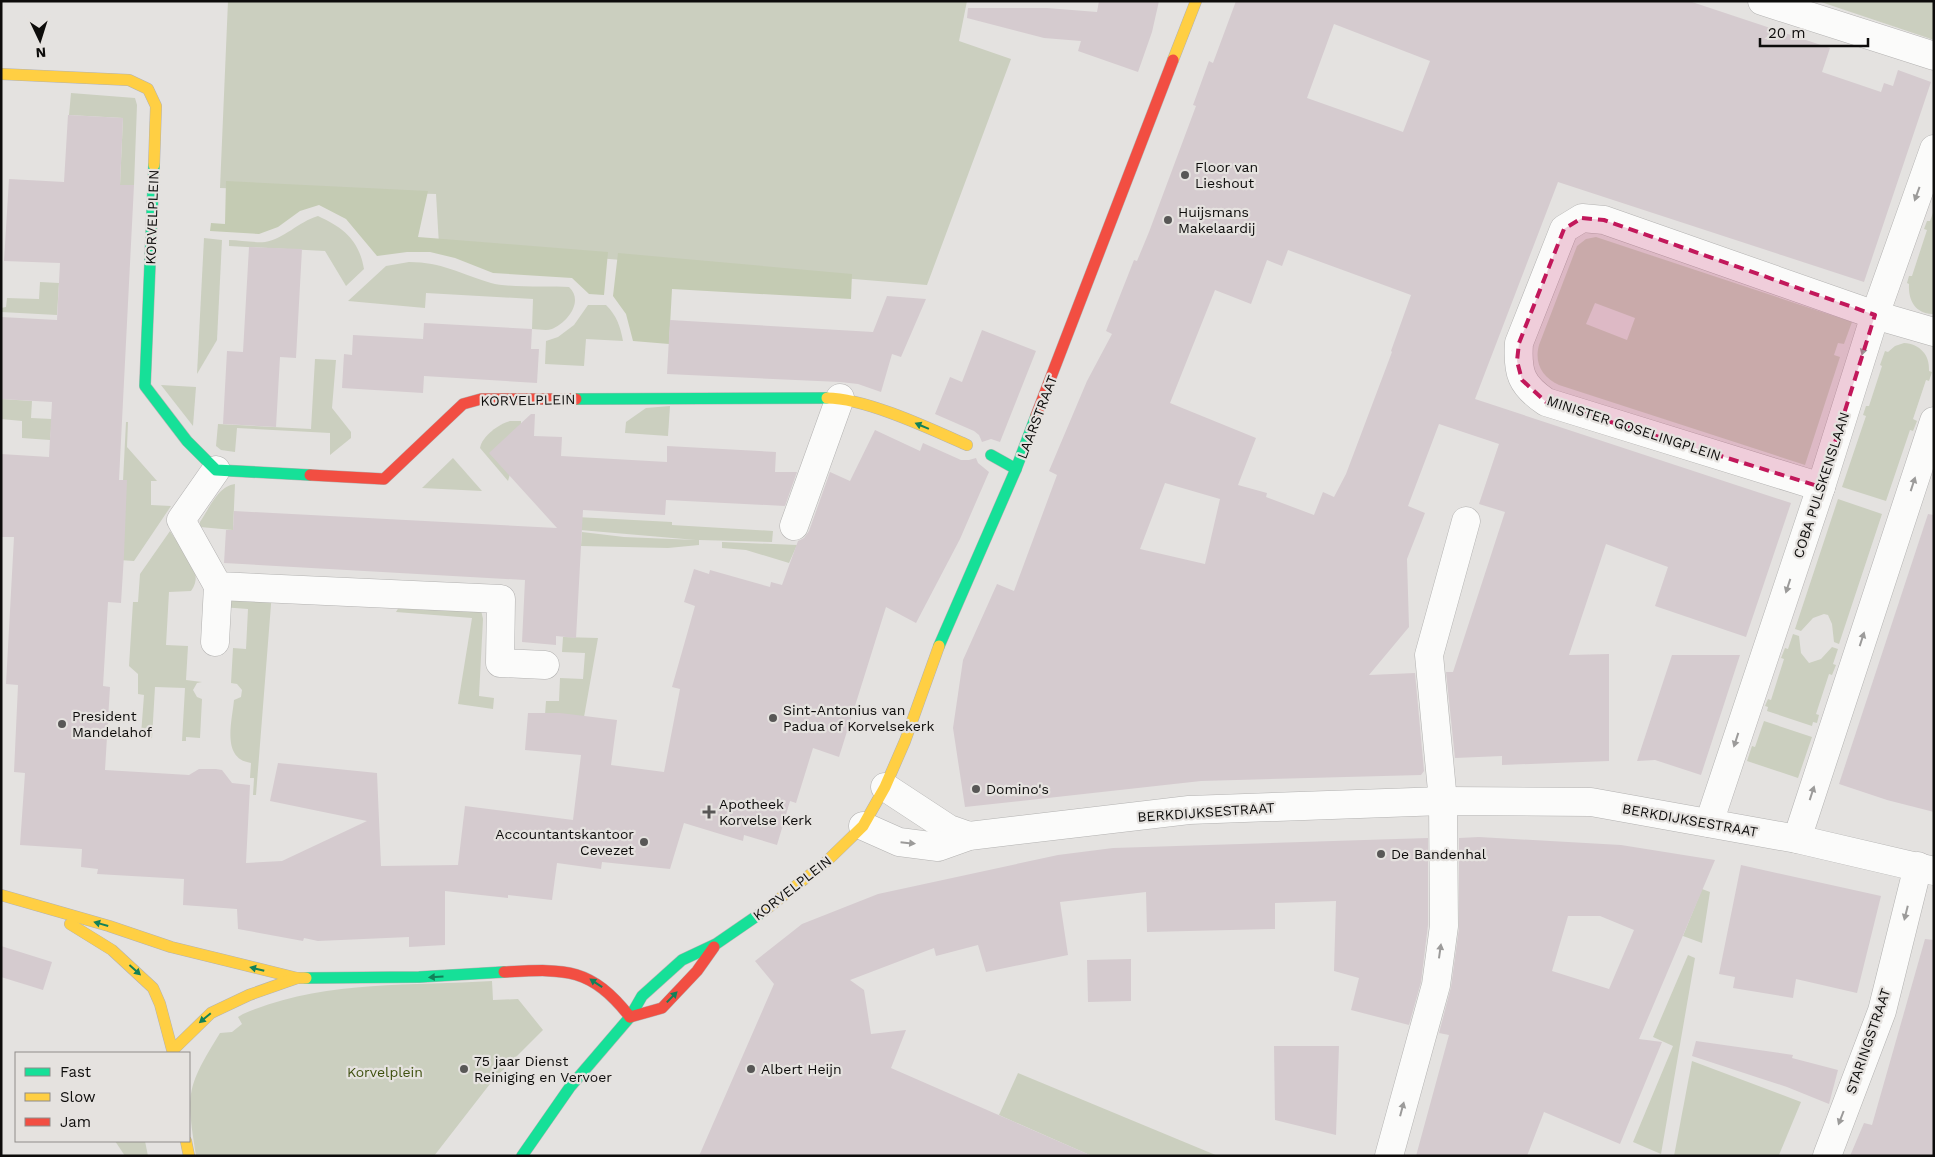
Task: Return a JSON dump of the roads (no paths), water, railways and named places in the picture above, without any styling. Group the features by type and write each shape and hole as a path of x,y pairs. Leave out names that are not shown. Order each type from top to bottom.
{"street":[{"name":"LAARSTRAAT","path":"863,826 885,787 905,741 929,670 1016,468 1196,1"},
{"path":"1762,1 1934,56"},
{"name":"KORVELPLEIN","path":"1,74 129,80 148,89 156,106 145,386 163,412 202,458 216,470 384,479 463,404 481,399 840,398 910,421 966,445"},
{"name":"COBA PULSKENSLAAN","path":"1709,823 1821,487 1875,315 1934,148"},
{"name":"MINISTER GOSELINGPLEIN","path":"1821,487 1546,402 1531,392 1522,380 1518,361 1519,343 1564,229 1582,218 1604,220 1875,315 1934,332"},
{"path":"794,526 840,398"},
{"path":"1797,839 1934,421"},
{"path":"991,456 1016,468"},
{"path":"215,642 218,586 181,520 216,470"},
{"path":"1389,1156 1436,984 1444,926 1443,801 1429,654 1466,521"},
{"path":"218,586 501,600 500,663 545,665"},
{"name":"BERKDIJKSESTRAAT","path":"885,787 949,830 969,836"},
{"name":"BERKDIJKSESTRAAT","path":"863,826 899,842 938,847 969,836 1189,810 1443,801 1592,802 1797,839 1926,869"},
{"name":"KORVELPLEIN","path":"522,1156 570,1087 630,1017 642,996 682,960 716,944 780,900 826,862 863,826"},
{"name":"STARINGSTRAAT","path":"1827,1156 1882,1011 1926,869"},
{"path":"1,895 171,946 297,978 419,978 550,970 587,976 612,993 630,1017"},
{"path":"19,900 72,924 112,950 139,973 156,996 173,1051 211,1013 249,995 297,978"},
{"name":"KORVELPLEIN","path":"630,1017 662,1008 697,971 716,944"},
{"path":"186,1142 189,1156"}],"place":[{"name":"Floor van Lieshout","path":"1185,175"},
{"name":"Huijsmans Makelaardij","path":"1168,220"},
{"name":"Sint-Antonius van Padua of Korvelsekerk","path":"773,718"},
{"name":"President Mandelahof","path":"62,724"},
{"name":"Domino's","path":"976,789"},
{"name":"Apotheek Korvelse Kerk","path":"709,812"},
{"name":"Accountantskantoor Cevezet","path":"644,842"},
{"name":"De Bandenhal","path":"1381,854"},
{"name":"75 jaar Dienst Reiniging en Vervoer","path":"464,1069"},
{"name":"Albert Heijn","path":"751,1069"}],"park label":[{"name":"Korvelplein","path":"385,1072"}]}
